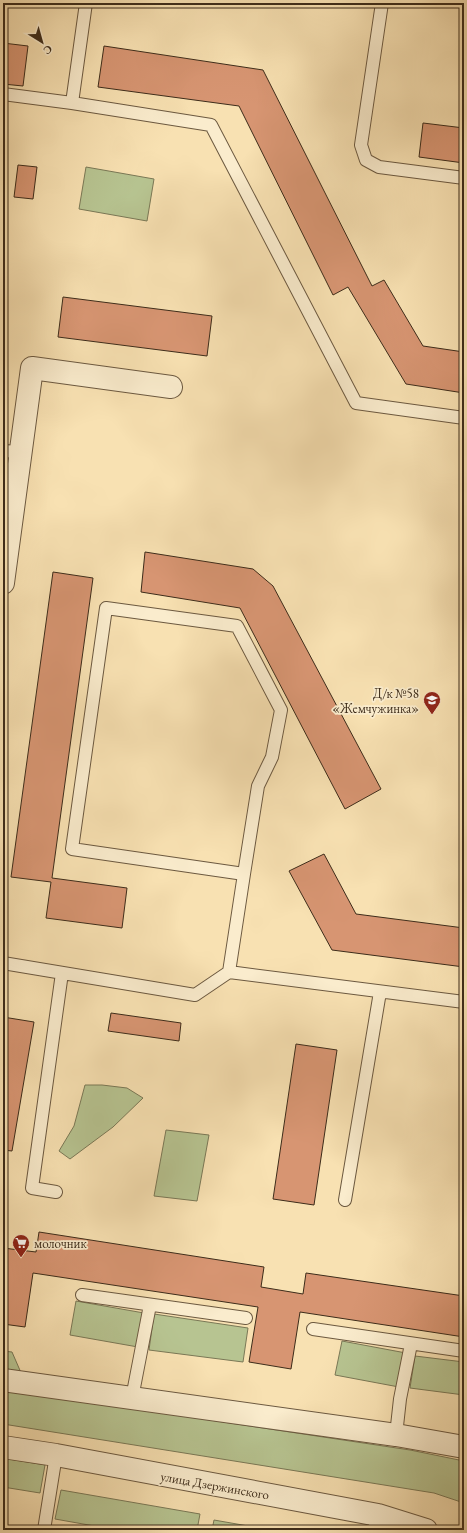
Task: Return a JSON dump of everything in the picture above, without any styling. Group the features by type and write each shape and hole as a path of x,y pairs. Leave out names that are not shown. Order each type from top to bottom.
{"street":[{"path":"3,583 11,452 32,368 171,388"},
{"path":"3,1380 396,1435 464,1447"},
{"name":"улица Дзержинского","path":"3,1447 56,1455 376,1522 426,1530"}],"lane":[{"path":"72,103 86,3"},
{"path":"382,3 361,145 366,160 379,167 464,178"},
{"path":"3,94 72,103 211,125 356,403 464,418"},
{"path":"228,972 244,874 258,786 272,757 281,710 237,626 106,608 72,849 244,874"},
{"path":"3,963 195,995 228,972 464,1002"},
{"path":"56,1192 32,1188 62,973"},
{"path":"345,1200 380,992"},
{"path":"82,1295 246,1318"},
{"path":"132,1398 150,1305"},
{"path":"313,1329 464,1351"},
{"path":"396,1435 400,1399 411,1344"},
{"path":"44,1530 56,1455"}],"green space":[{"path":"86,167 154,179 147,221 79,209"},
{"path":"85,1085 102,1085 127,1088 143,1098 113,1127 70,1159 59,1151 74,1126"},
{"path":"166,1130 209,1135 197,1201 154,1196"},
{"path":"76,1301 144,1313 138,1347 70,1335"},
{"path":"154,1314 248,1328 243,1362 149,1350"},
{"path":"342,1341 406,1353 399,1387 335,1375"},
{"path":"3,1351 12,1352 22,1375 3,1372"},
{"path":"415,1356 464,1362 464,1395 410,1388"},
{"path":"3,1389 410,1450 464,1461 464,1503 434,1493 3,1424"},
{"path":"3,1458 45,1465 40,1493 3,1487"},
{"path":"61,1490 200,1514 197,1530 117,1530 55,1519"},
{"path":"214,1520 271,1530 212,1530"}],"building":[{"path":"3,43 28,46 23,86 3,84"},
{"path":"104,46 263,70 372,286 384,280 423,346 464,352 464,393 406,384 348,287 333,295 239,106 98,87"},
{"path":"423,123 464,128 464,163 419,157"},
{"path":"18,165 37,167 33,199 14,197"},
{"path":"63,297 212,316 207,356 58,337"},
{"path":"145,552 253,569 273,586 381,789 345,809 240,608 141,592"},
{"path":"53,572 93,578 52,878 127,888 122,928 46,918 51,882 11,877"},
{"path":"324,854 356,914 464,928 464,967 332,950 289,871"},
{"path":"111,1013 181,1023 179,1041 108,1031"},
{"path":"3,1017 34,1022 12,1151 3,1150"},
{"path":"296,1044 337,1050 314,1205 273,1199"},
{"path":"39,1232 264,1267 261,1287 303,1294 306,1273 464,1296 464,1337 300,1312 291,1369 249,1362 258,1307 33,1273 25,1327 3,1324 3,1248 36,1252"}],"place":[{"name":"Д/к №58 «Жемчужинка»","path":"432,715"},
{"name":"молочник","path":"21,1258"}]}
